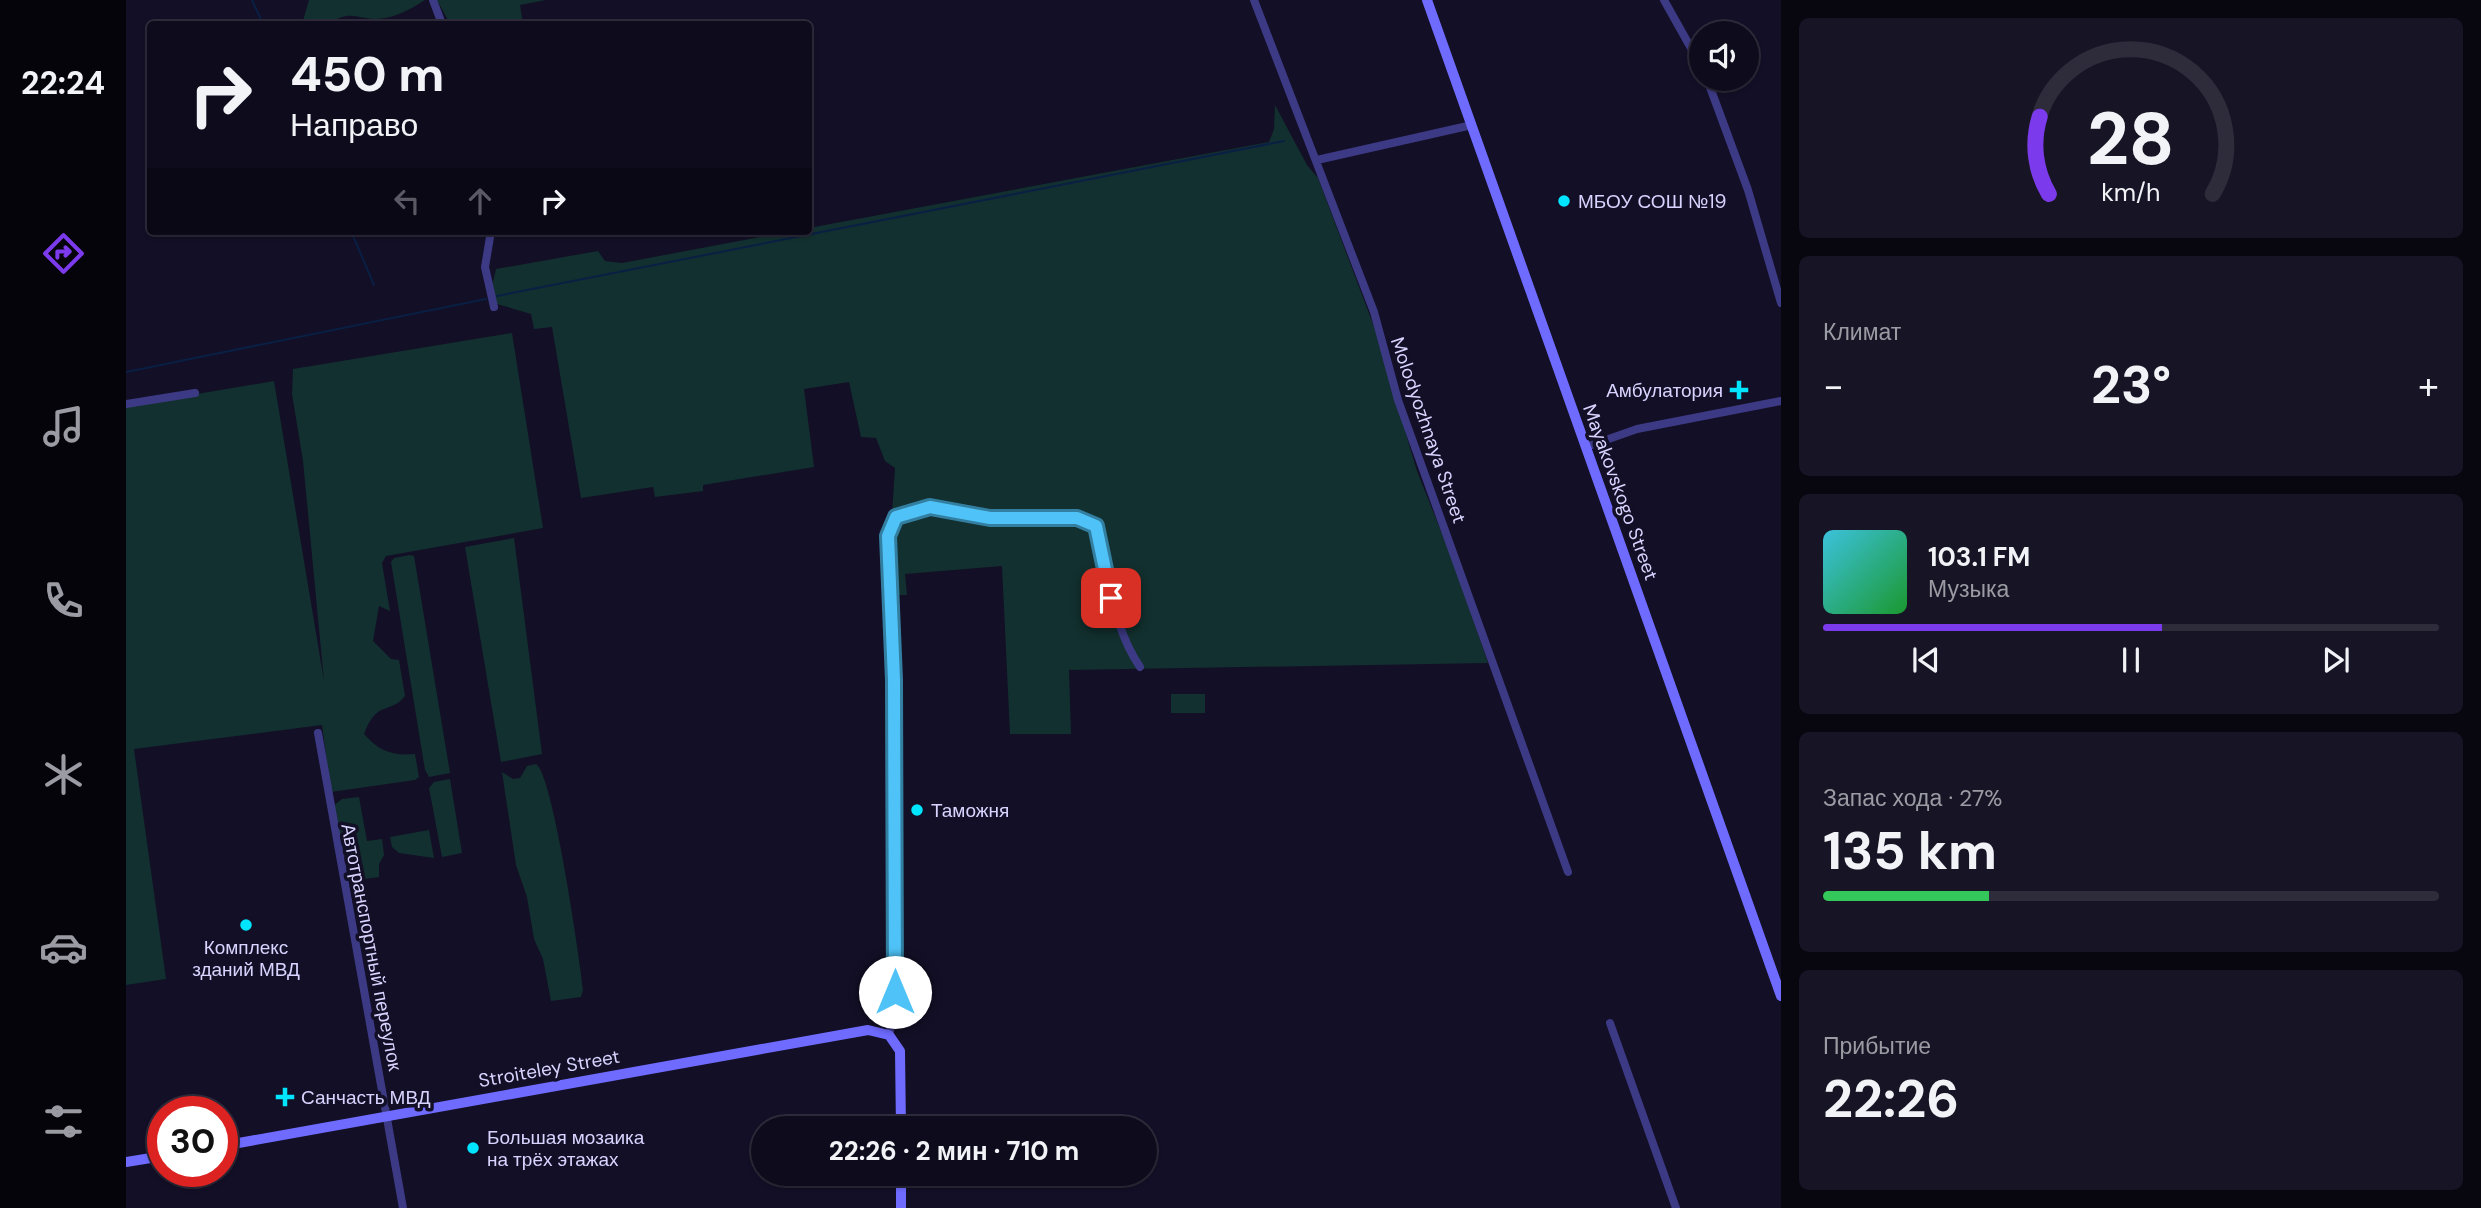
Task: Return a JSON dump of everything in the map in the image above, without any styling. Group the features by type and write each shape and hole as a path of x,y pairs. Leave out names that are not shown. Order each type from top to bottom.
{"street":[{"path":"433,0 441,21"},
{"name":"Molodyozhnaya Street","path":"1254,0 1374,312 1398,400 1459,565 1509,715 1568,872"},
{"name":"Mayakovskogo Street","path":"1427,0 1781,996"},
{"path":"1664,0 1689,45"},
{"path":"1711,91 1744,178 1781,303"},
{"path":"1317,160 1472,125"},
{"path":"490,235 485,267 494,307"},
{"path":"126,404 195,393"},
{"path":"1586,447 1637,429 1781,401"},
{"path":"901,1116 900,1051 886,1033 895,1011 894,680 888,536 896,517 930,507 990,518 1077,518 1096,526 1114,612 1130,651 1140,667"},
{"name":"Автотранспортный переулок","path":"317,733 343,887 389,1115 403,1208"},
{"path":"1610,1023 1676,1208"},
{"name":"Stroiteley Street","path":"238,1143 855,1032 886,1033"},
{"path":"126,1162 147,1159"},
{"path":"901,1186 901,1208"}],"green space":[{"path":"309,0 425,0 390,17 370,19 348,16 334,21 303,21"},
{"path":"437,0 546,0 520,5 523,21 448,21"},
{"path":"1275,105 1307,165 1318,178 1373,324 1417,471 1454,564 1488,663 1069,670 1071,734 1010,734 1002,566 905,574 907,595 895,595 891,531 895,468 885,461 876,438 861,437 849,382 804,389 814,467 703,485 703,491 655,497 653,487 581,498 552,327 534,329 531,314 497,304 492,286 496,269 598,251 605,261 622,263 771,235 812,235 812,227 1269,142 1274,129"},
{"path":"512,333 543,528 386,556 382,563 390,611 379,606 373,641 391,659 399,660 405,696 395,705 379,711 364,734 386,751 415,754 419,777 415,780 331,792 322,725 134,749 166,979 126,985 126,406 274,381 324,681 303,461 292,394 293,369"},
{"path":"514,538 542,754 501,762 465,547"},
{"path":"414,556 450,773 429,777 425,770 391,562 394,558"},
{"path":"1171,694 1205,694 1205,713 1171,713"},
{"path":"536,764 543,775 558,832 583,990 581,997 551,1001 543,959 534,939 527,897 516,865 502,772 513,779 520,778 527,766"},
{"path":"450,779 462,853 442,857 429,788 434,782"},
{"path":"359,797 367,841 382,839 384,855 379,864 379,877 357,880 349,877 333,806 342,799"},
{"path":"429,830 434,858 399,853 392,847 390,837"}],"waterway":[{"path":"252,0 262,21"},
{"path":"812,234 1284,141"},
{"path":"353,235 374,285"},
{"path":"497,296 807,235"},
{"path":"126,372 486,299"}],"place":[{"name":"МБОУ СОШ №19","path":"1564,201"},
{"name":"Амбулатория","path":"1739,390"},
{"name":"Таможня","path":"917,810"},
{"name":"Комплекс зданий МВД","path":"246,925"},
{"name":"Санчасть МВД","path":"285,1097"},
{"name":"Большая мозаика на трёх этажах","path":"473,1148"}],"route":[{"path":"895,992 894,680 888,536 896,517 930,507 990,518 1077,518 1096,526 1106,562 1111,598"}]}
